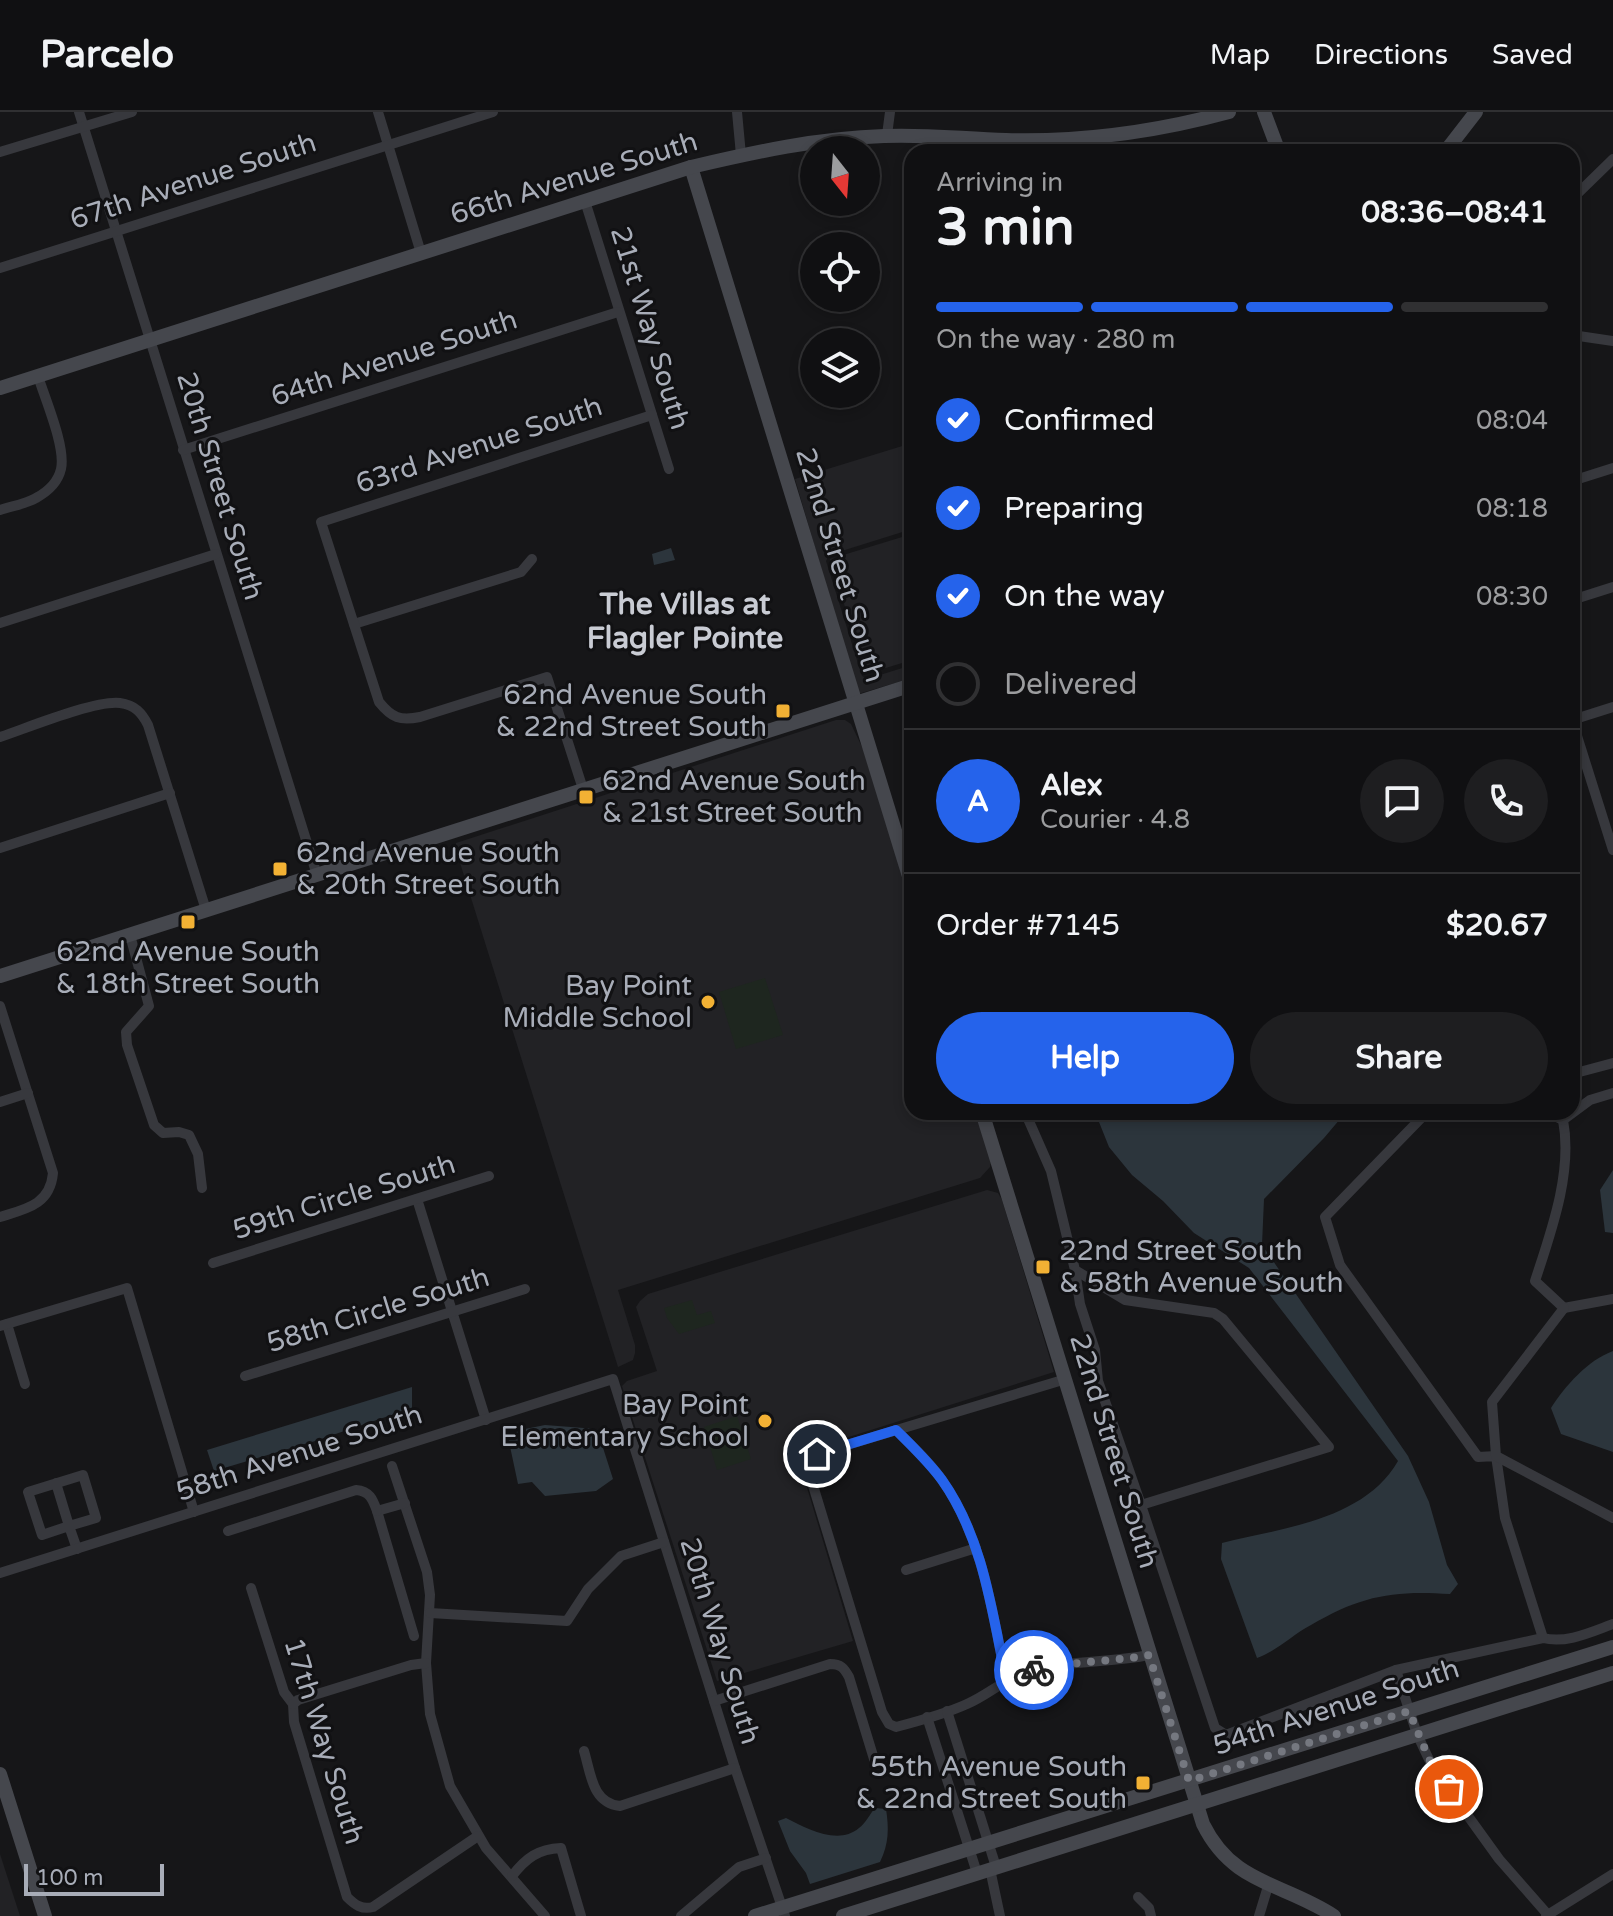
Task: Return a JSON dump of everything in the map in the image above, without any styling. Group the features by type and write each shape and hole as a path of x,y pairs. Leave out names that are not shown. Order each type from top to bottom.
{"street":[{"name":"20th Street South","path":"79,112 317,875"},
{"path":"0,152 132,112"},
{"path":"378,112 421,253"},
{"name":"67th Avenue South","path":"0,268 493,112"},
{"path":"737,112 741,155"},
{"path":"887,135 890,112"},
{"name":"66th Avenue South","path":"0,388 691,167 741,155 842,138 887,135 1006,140 1084,138 1175,127 1229,112"},
{"path":"1264,112 1276,144"},
{"path":"1451,144 1476,112"},
{"path":"1580,191 1613,160"},
{"name":"22nd Street South","path":"691,167 904,860"},
{"name":"21st Way South","path":"585,201 669,469"},
{"name":"64th Avenue South","path":"183,450 618,312"},
{"path":"1580,336 1613,341"},
{"path":"0,510 33,500 45,492 55,483 61,469 61,452 38,376"},
{"name":"63rd Avenue South","path":"354,624 321,522 652,415"},
{"path":"1580,478 1613,468"},
{"path":"0,623 216,554"},
{"path":"532,559 521,572 354,624 379,702 389,715 404,721 547,677 583,789"},
{"path":"1580,597 1613,587"},
{"path":"0,976 904,688"},
{"path":"0,737 97,706 118,703 131,706 142,714 206,910"},
{"path":"1580,717 1613,707"},
{"path":"1580,743 1609,826 1613,850"},
{"path":"0,848 170,793"},
{"path":"130,935 149,1006 126,1032 127,1045 154,1125 163,1133 189,1135 198,1154 202,1188"},
{"path":"0,1006 53,1173 52,1186 45,1198 33,1207 0,1217"},
{"path":"1580,1072 1613,1063"},
{"path":"0,1102 28,1093"},
{"path":"1580,1107 1590,1100 1613,1093"},
{"name":"22nd Street South","path":"985,1120 1196,1805 1209,1835 1225,1857 1249,1876 1302,1897 1334,1916"},
{"path":"1029,1120 1051,1171 1080,1304 1095,1350 1098,1381 1215,1728 1226,1735 1396,1670 1543,1638 1554,1641 1569,1638 1613,1624"},
{"path":"1419,1120 1325,1217 1340,1265 1478,1457 1496,1456 1613,1518"},
{"path":"1563,1120 1566,1134 1559,1208 1535,1281 1564,1308"},
{"name":"59th Circle South","path":"213,1263 489,1176"},
{"path":"417,1199 486,1420"},
{"path":"1075,1270 1125,1300 1214,1313 1223,1319 1329,1447 1141,1505"},
{"path":"25,1384 4,1325 127,1288 194,1512"},
{"name":"58th Circle South","path":"245,1376 525,1289"},
{"path":"1543,1638 1505,1518 1492,1402 1564,1308 1613,1299"},
{"name":"58th Avenue South","path":"0,1573 613,1379"},
{"name":"20th Way South","path":"613,1379 735,1768 784,1912"},
{"path":"1066,1379 817,1454 810,1459 808,1469 882,1712 889,1724 896,1727 947,1711 988,1693 1006,1679 1048,1667 1149,1655"},
{"path":"896,1430 942,1479 967,1523 993,1611 1006,1679"},
{"path":"392,1466 427,1572 430,1613 426,1663 430,1714 450,1786 486,1848 542,1915"},
{"path":"83,1475 96,1518 69,1526 42,1535 28,1492 83,1475"},
{"path":"56,1483 77,1549"},
{"path":"228,1531 356,1490 364,1491 371,1496 377,1511 414,1636"},
{"path":"377,1511 405,1503"},
{"path":"430,1613 567,1621 588,1589 621,1556 664,1542"},
{"path":"906,1570 976,1548"},
{"name":"17th Way South","path":"251,1588 284,1692 293,1704 294,1722 347,1897 355,1905 373,1907 478,1836"},
{"name":"54th Avenue South","path":"755,1916 784,1912 969,1848 1613,1647"},
{"path":"293,1704 312,1695 426,1663"},
{"path":"714,1701 837,1664 849,1677 874,1759"},
{"path":"1396,1670 1417,1734 1432,1766 1490,1847 1548,1915 1613,1874"},
{"name":"54th Avenue South","path":"843,1916 1613,1673"},
{"path":"947,1711 988,1842 988,1870 1000,1916"},
{"path":"927,1717 969,1848 988,1870"},
{"path":"584,1751 596,1792 609,1805 620,1806 735,1768"},
{"path":"0,1774 45,1916"},
{"path":"512,1876 528,1857 548,1849 561,1848 581,1916"},
{"path":"681,1916 739,1867 766,1858"},
{"path":"1259,1916 1269,1883"},
{"path":"1138,1897 1149,1908 1151,1916"}],"shaded area":[{"path":"904,445 904,532 829,555 826,561 862,676 867,679 904,667 904,680 858,694 795,479"},
{"path":"904,536 904,662 866,674 830,559"},
{"path":"671,548 675,560 654,565 652,554"},
{"name":"Bay Point Middle School","path":"836,720 845,720 851,724 863,749 904,880 904,1120 978,1120 991,1160 990,1167 980,1178 618,1290 635,1353 633,1360 618,1367 456,843"},
{"path":"765,978 783,1035 736,1049 719,992"},
{"path":"1098,1120 1339,1120 1264,1199 1262,1245 1408,1456 1429,1502 1447,1565 1458,1584 1450,1594 1394,1594 1361,1601 1329,1615 1257,1658 1221,1559 1222,1543 1296,1526 1343,1509 1365,1497 1383,1481 1398,1461 1249,1268 1194,1233 1132,1175 1109,1147"},
{"path":"1613,1170 1613,1233 1605,1232 1600,1190"},
{"name":"Bay Point Elementary School","path":"987,1190 998,1193 1002,1200 1054,1372 814,1448 806,1454 802,1471 853,1641 717,1681 622,1386 627,1381 657,1371 636,1307 648,1294"},
{"path":"692,1300 697,1315 711,1311 715,1323 679,1334 664,1308"},
{"path":"1613,1351 1613,1452 1561,1434 1551,1408 1578,1375"},
{"path":"412,1387 412,1408 214,1471 207,1450"},
{"path":"737,1416 751,1459 717,1470 704,1427"},
{"path":"545,1425 597,1429 613,1479 596,1491 545,1496 532,1482 518,1484 508,1437 520,1430"},
{"path":"875,1808 886,1809 887,1816 887,1842 880,1862 810,1884 790,1851 778,1821 786,1818 822,1834 842,1835 861,1826"},
{"path":"0,1854 20,1916 0,1916"}],"way so far":[{"path":"1034,1670 1149,1655 1189,1781 1409,1711 1432,1766 1449,1789"}],"place":[{"name":"62nd Avenue South & 22nd Street South","path":"783,711"},
{"name":"62nd Avenue South & 21st Street South","path":"586,797"},
{"name":"62nd Avenue South & 20th Street South","path":"280,869"},
{"name":"62nd Avenue South & 18th Street South","path":"188,922"},
{"name":"Bay Point Middle School","path":"708,1002"},
{"name":"22nd Street South & 58th Avenue South","path":"1043,1267"},
{"name":"Bay Point Elementary School","path":"765,1421"},
{"name":"55th Avenue South & 22nd Street South","path":"1143,1783"}],"district":[{"name":"The Villas at Flagler Pointe","path":"685,621"}],"route":[{"path":"817,1454 896,1430 922,1455 942,1479 967,1523 986,1582 1006,1679 1034,1670"}]}
